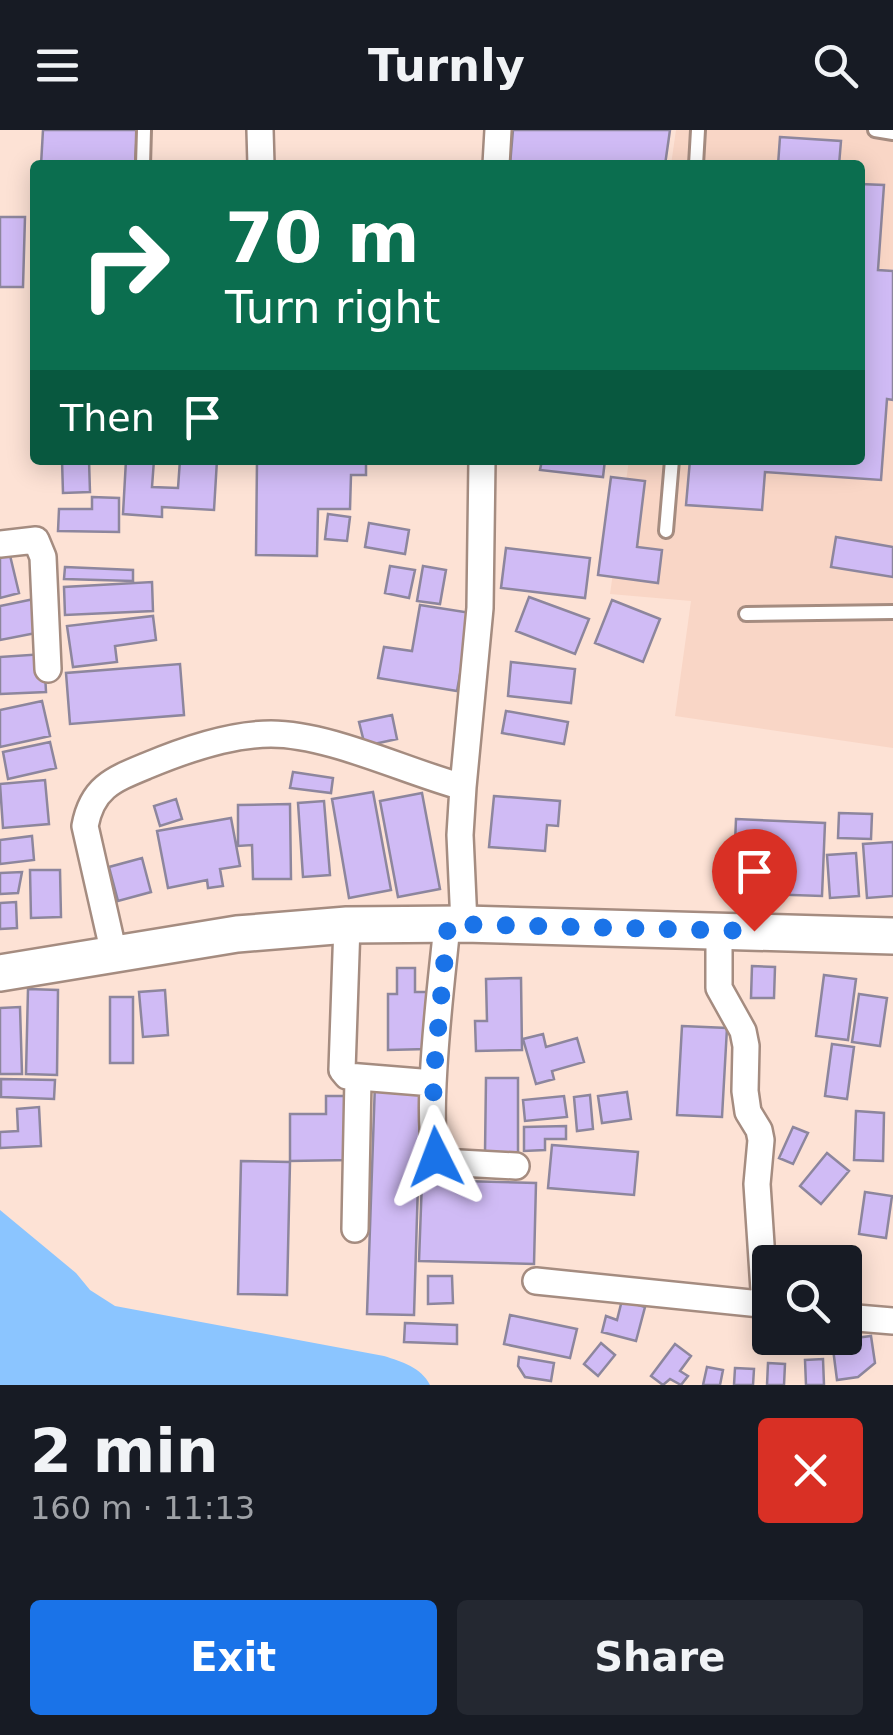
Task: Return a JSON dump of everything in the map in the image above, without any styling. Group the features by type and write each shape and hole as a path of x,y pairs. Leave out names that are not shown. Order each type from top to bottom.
{"street":[{"path":"260,130 261,160"},
{"path":"496,160 498,130"},
{"path":"482,465 480,608 462,786 456,924 433,1082 436,1157 441,1162 516,1166"},
{"path":"0,544 36,540 40,546 48,670"},
{"path":"114,954 85,826 89,805 100,789 128,774 168,756 218,742 269,734 306,737 462,786"},
{"path":"0,973 237,934 347,925 456,924 893,936"},
{"path":"347,925 342,1070 346,1076 358,1078 433,1082"},
{"path":"719,930 719,988 743,1031 744,1091 748,1112 761,1140 757,1184 762,1245"},
{"path":"355,1229 358,1078"},
{"path":"536,1281 752,1303"},
{"path":"862,1318 893,1321"}],"lane":[{"path":"144,130 144,160"},
{"path":"696,160 698,130"},
{"path":"874,130 893,133"},
{"path":"666,531 672,465"},
{"path":"746,614 893,612"}],"shaded area":[{"path":"676,130 893,130 893,748 675,716 691,601 610,594 628,465 865,465 865,160 672,160"}],"water":[{"path":"0,1210 76,1273 90,1290 115,1306 384,1356 416,1369 430,1385 0,1385"}],"building":[{"path":"43,130 137,130 135,160 41,160"},
{"path":"513,130 670,130 666,160 510,160"},
{"path":"780,137 841,141 839,160 778,160"},
{"path":"865,184 884,185 878,270 893,271 893,400 887,399 881,480 765,472 762,510 686,505 690,465 865,465"},
{"path":"0,217 25,217 23,287 0,287"},
{"path":"62,465 89,465 90,492 63,493"},
{"path":"126,465 154,465 152,487 178,488 180,465 217,465 214,510 162,507 162,517 123,514"},
{"path":"257,465 366,465 366,475 351,475 350,509 318,509 317,556 256,555"},
{"path":"541,465 604,465 603,477 540,470"},
{"path":"611,477 645,481 637,547 662,550 658,583 598,575"},
{"path":"92,497 119,498 119,532 58,531 59,509 92,509"},
{"path":"328,514 350,517 347,541 325,539"},
{"path":"369,523 409,530 405,554 365,547"},
{"path":"836,537 893,547 893,577 831,567"},
{"path":"8,547 19,593 0,598 0,549"},
{"path":"506,548 590,558 585,598 501,588"},
{"path":"390,566 415,570 409,598 385,593"},
{"path":"423,566 446,570 440,604 417,601"},
{"path":"65,567 133,570 133,581 64,579"},
{"path":"152,582 153,611 65,615 64,587"},
{"path":"529,597 589,619 575,654 516,631"},
{"path":"34,599 41,632 0,640 0,606"},
{"path":"612,600 660,619 643,662 595,643"},
{"path":"420,605 471,613 457,691 378,678 384,647 412,651"},
{"path":"153,616 156,640 115,646 117,662 73,667 67,626"},
{"path":"44,654 46,692 0,694 0,657"},
{"path":"511,662 575,669 571,703 508,696"},
{"path":"180,664 184,715 70,724 66,673"},
{"path":"42,701 50,736 0,747 0,710"},
{"path":"506,711 568,722 564,744 502,733"},
{"path":"392,715 397,739 365,746 359,722"},
{"path":"50,742 56,768 8,779 3,752"},
{"path":"293,772 333,778 331,793 290,788"},
{"path":"45,780 49,824 3,828 0,784"},
{"path":"373,792 391,890 349,898 332,799"},
{"path":"422,793 440,889 398,897 380,801"},
{"path":"494,796 560,801 558,826 547,825 545,851 489,847"},
{"path":"176,799 182,819 160,826 154,806"},
{"path":"324,801 330,875 303,877 298,803"},
{"path":"290,804 291,879 253,879 252,845 238,846 238,805"},
{"path":"839,813 872,814 871,839 838,838"},
{"path":"231,818 240,866 220,869 223,886 208,888 207,880 168,888 157,831"},
{"path":"736,819 825,823 822,896 733,893"},
{"path":"32,836 34,860 0,864 0,840"},
{"path":"893,842 893,896 867,898 863,844"},
{"path":"856,853 859,896 830,898 827,855"},
{"path":"142,858 151,892 118,901 109,867"},
{"path":"30,870 60,870 61,917 31,918"},
{"path":"22,872 18,893 0,894 0,873"},
{"path":"16,902 17,928 0,929 0,903"},
{"path":"752,966 775,967 774,998 751,998"},
{"path":"397,968 415,968 415,992 427,992 427,1049 388,1050 388,994 397,994"},
{"path":"824,975 856,979 848,1040 816,1036"},
{"path":"521,978 522,1050 476,1051 475,1021 487,1021 486,979"},
{"path":"28,989 58,990 57,1075 26,1074"},
{"path":"165,990 168,1035 143,1037 139,992"},
{"path":"859,994 887,998 880,1046 852,1042"},
{"path":"110,997 133,997 133,1063 110,1063"},
{"path":"20,1007 22,1074 0,1074 0,1008"},
{"path":"682,1026 727,1028 722,1117 677,1115"},
{"path":"543,1034 546,1047 577,1038 584,1062 552,1071 554,1079 536,1084 523,1039"},
{"path":"832,1044 854,1047 847,1099 825,1096"},
{"path":"486,1078 518,1078 518,1153 485,1153"},
{"path":"1,1079 55,1080 54,1099 1,1097"},
{"path":"375,1083 421,1085 414,1315 367,1314"},
{"path":"627,1092 631,1119 602,1123 598,1096"},
{"path":"590,1095 593,1129 577,1131 574,1097"},
{"path":"326,1096 352,1096 352,1160 290,1161 290,1114 326,1114"},
{"path":"564,1096 567,1117 525,1121 523,1100"},
{"path":"39,1107 41,1146 0,1148 0,1132 18,1131 17,1109"},
{"path":"856,1111 884,1113 883,1161 854,1160"},
{"path":"566,1126 566,1139 545,1139 545,1150 524,1151 524,1127"},
{"path":"793,1127 808,1133 793,1164 779,1158"},
{"path":"552,1145 638,1152 634,1195 548,1188"},
{"path":"827,1153 849,1171 821,1204 800,1186"},
{"path":"241,1161 290,1162 287,1295 238,1294"},
{"path":"422,1180 536,1183 534,1264 419,1261"},
{"path":"865,1192 892,1196 886,1238 859,1234"},
{"path":"428,1276 452,1276 453,1303 428,1304"},
{"path":"622,1300 645,1307 636,1341 602,1332 606,1316 617,1320"},
{"path":"510,1315 577,1329 570,1358 504,1344"},
{"path":"405,1323 457,1325 457,1344 404,1342"},
{"path":"871,1336 875,1363 858,1377 837,1380 834,1355 862,1355 862,1337"},
{"path":"601,1343 615,1355 598,1376 584,1364"},
{"path":"675,1344 691,1356 680,1371 688,1376 681,1385 670,1379 663,1385 651,1376"},
{"path":"519,1357 554,1363 551,1381 525,1377 518,1366"},
{"path":"823,1359 824,1385 806,1385 805,1360"},
{"path":"768,1363 785,1364 784,1385 767,1385"},
{"path":"707,1367 723,1370 720,1385 703,1385"},
{"path":"735,1368 754,1369 753,1385 734,1385"}],"route":[{"path":"436,1157 433,1082 448,924 754,931"}]}
